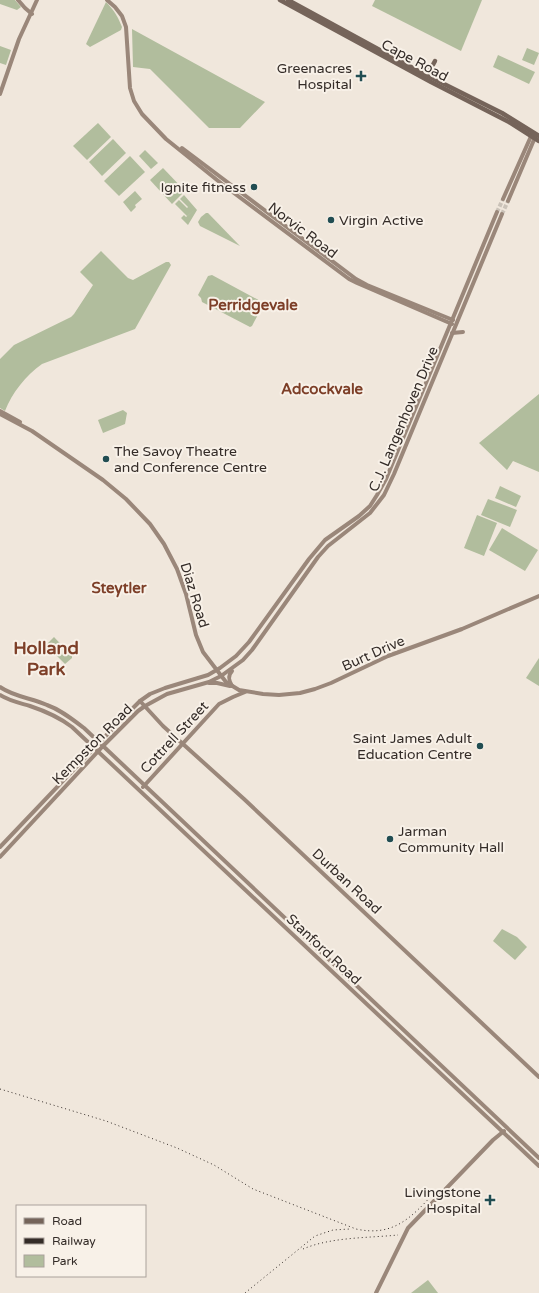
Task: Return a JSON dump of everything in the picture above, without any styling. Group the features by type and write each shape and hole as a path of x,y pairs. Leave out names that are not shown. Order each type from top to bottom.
{"main road":[{"path":"18,0 32,12"},
{"path":"0,94 19,41 38,0"},
{"name":"Norvic Road","path":"107,0 122,16 126,27 128,42 129,84 132,98 139,111 153,126 204,166 356,279 454,322"},
{"name":"Cape Road","path":"280,0 431,82 536,136"},
{"name":"Cape Road","path":"288,0 422,73 502,113 536,136"},
{"path":"422,73 429,72 435,61"},
{"path":"505,200 536,136"},
{"name":"C.J. Langenhoven Drive","path":"216,670 232,660 245,647 319,546 362,513 374,500 386,479 500,213"},
{"name":"C.J. Langenhoven Drive","path":"221,676 240,662 252,650 328,546 370,513 384,494 452,333 454,322"},
{"path":"452,333 463,332"},
{"name":"Diaz Road","path":"0,411 47,438 74,457 126,499 150,524 173,560 179,574 199,644 216,670"},
{"name":"Diaz Road","path":"0,414 32,431 80,463"},
{"name":"Burt Drive","path":"216,670 232,687 247,692 270,694 300,693 331,683 388,656 456,631 539,596"},
{"path":"232,687 229,674 240,662"},
{"path":"208,675 211,663"},
{"name":"Kempston Road","path":"0,847 94,747 140,701 150,694 208,675 216,670"},
{"name":"Kempston Road","path":"0,857 127,722 145,706 174,692 202,684 221,676"},
{"path":"202,684 217,683 232,687"},
{"path":"0,687 10,693 46,704 88,729 97,738 100,739 104,737"},
{"name":"Cottrell Street","path":"140,790 219,704 247,692"},
{"name":"Stanford Road","path":"0,695 46,712 72,727 539,1166"},
{"name":"Durban Road","path":"140,701 163,726 539,1076"},
{"name":"Stanford Road","path":"84,728 539,1158"},
{"path":"376,1293 408,1228 490,1143 508,1129"}],"green space":[{"path":"0,0 15,0 21,7 17,10 0,4"},
{"path":"375,0 482,0 461,51 372,6"},
{"path":"106,2 117,17 122,27 121,30 90,47 86,44"},
{"path":"132,29 265,102 240,128 209,128 150,69 133,67"},
{"path":"0,46 11,50 6,65 0,63"},
{"path":"527,48 539,53 534,65 522,60"},
{"path":"498,55 535,72 529,84 493,67"},
{"path":"98,123 111,137 87,160 73,146"},
{"path":"113,139 126,153 102,176 89,162"},
{"path":"145,150 158,163 151,169 139,156"},
{"path":"130,156 145,172 119,196 104,181"},
{"path":"163,168 185,191 172,204 150,180"},
{"path":"135,191 142,199 135,205 136,207 131,212 123,202"},
{"path":"184,195 197,210 188,225 181,218 184,215 186,217 194,210 187,216 175,204 179,200 187,208 188,207 180,199"},
{"path":"206,213 208,213 240,246 200,226 198,222"},
{"path":"101,251 128,278 133,280 166,262 169,262 171,265 135,329 42,364 30,373 20,385 11,398 5,411 0,408 0,359 14,345 71,317 74,314 93,285 80,272"},
{"path":"212,275 264,303 252,326 250,327 202,302 198,295 208,276"},
{"path":"539,394 539,472 513,461 507,470 479,443"},
{"path":"123,410 127,413 125,424 103,433 98,420"},
{"path":"500,486 521,496 516,507 495,498"},
{"path":"488,499 517,510 510,527 481,515"},
{"path":"477,515 497,523 484,556 464,548"},
{"path":"502,528 538,550 525,571 489,550"},
{"path":"54,637 72,656 72,658 65,664 46,645"},
{"path":"539,658 539,686 526,678"},
{"path":"502,929 517,937 527,947 515,960 493,941"},
{"path":"428,1280 438,1293 411,1293"}],"tunnel":[{"path":"497,212 503,199"},
{"path":"502,214 508,201"}],"railway":[{"path":"0,1089 106,1121 177,1148 214,1165 253,1189 356,1229 369,1231 391,1228 409,1217 434,1193"},
{"path":"245,1293 315,1236 333,1230 350,1229"},
{"path":"303,1249 337,1240 398,1235"}],"place":[{"name":"Greenacres Hospital","path":"361,76"},
{"name":"Ignite fitness","path":"254,187"},
{"name":"Virgin Active","path":"331,220"},
{"name":"The Savoy Theatre and Conference Centre","path":"106,459"},
{"name":"Saint James Adult Education Centre","path":"480,746"},
{"name":"Jarman Community Hall","path":"390,839"},
{"name":"Livingstone Hospital","path":"490,1200"}],"district":[{"name":"Perridgevale","path":"253,305"},
{"name":"Adcockvale","path":"322,389"},
{"name":"Steytler","path":"119,588"},
{"name":"Holland Park","path":"46,658"}]}
